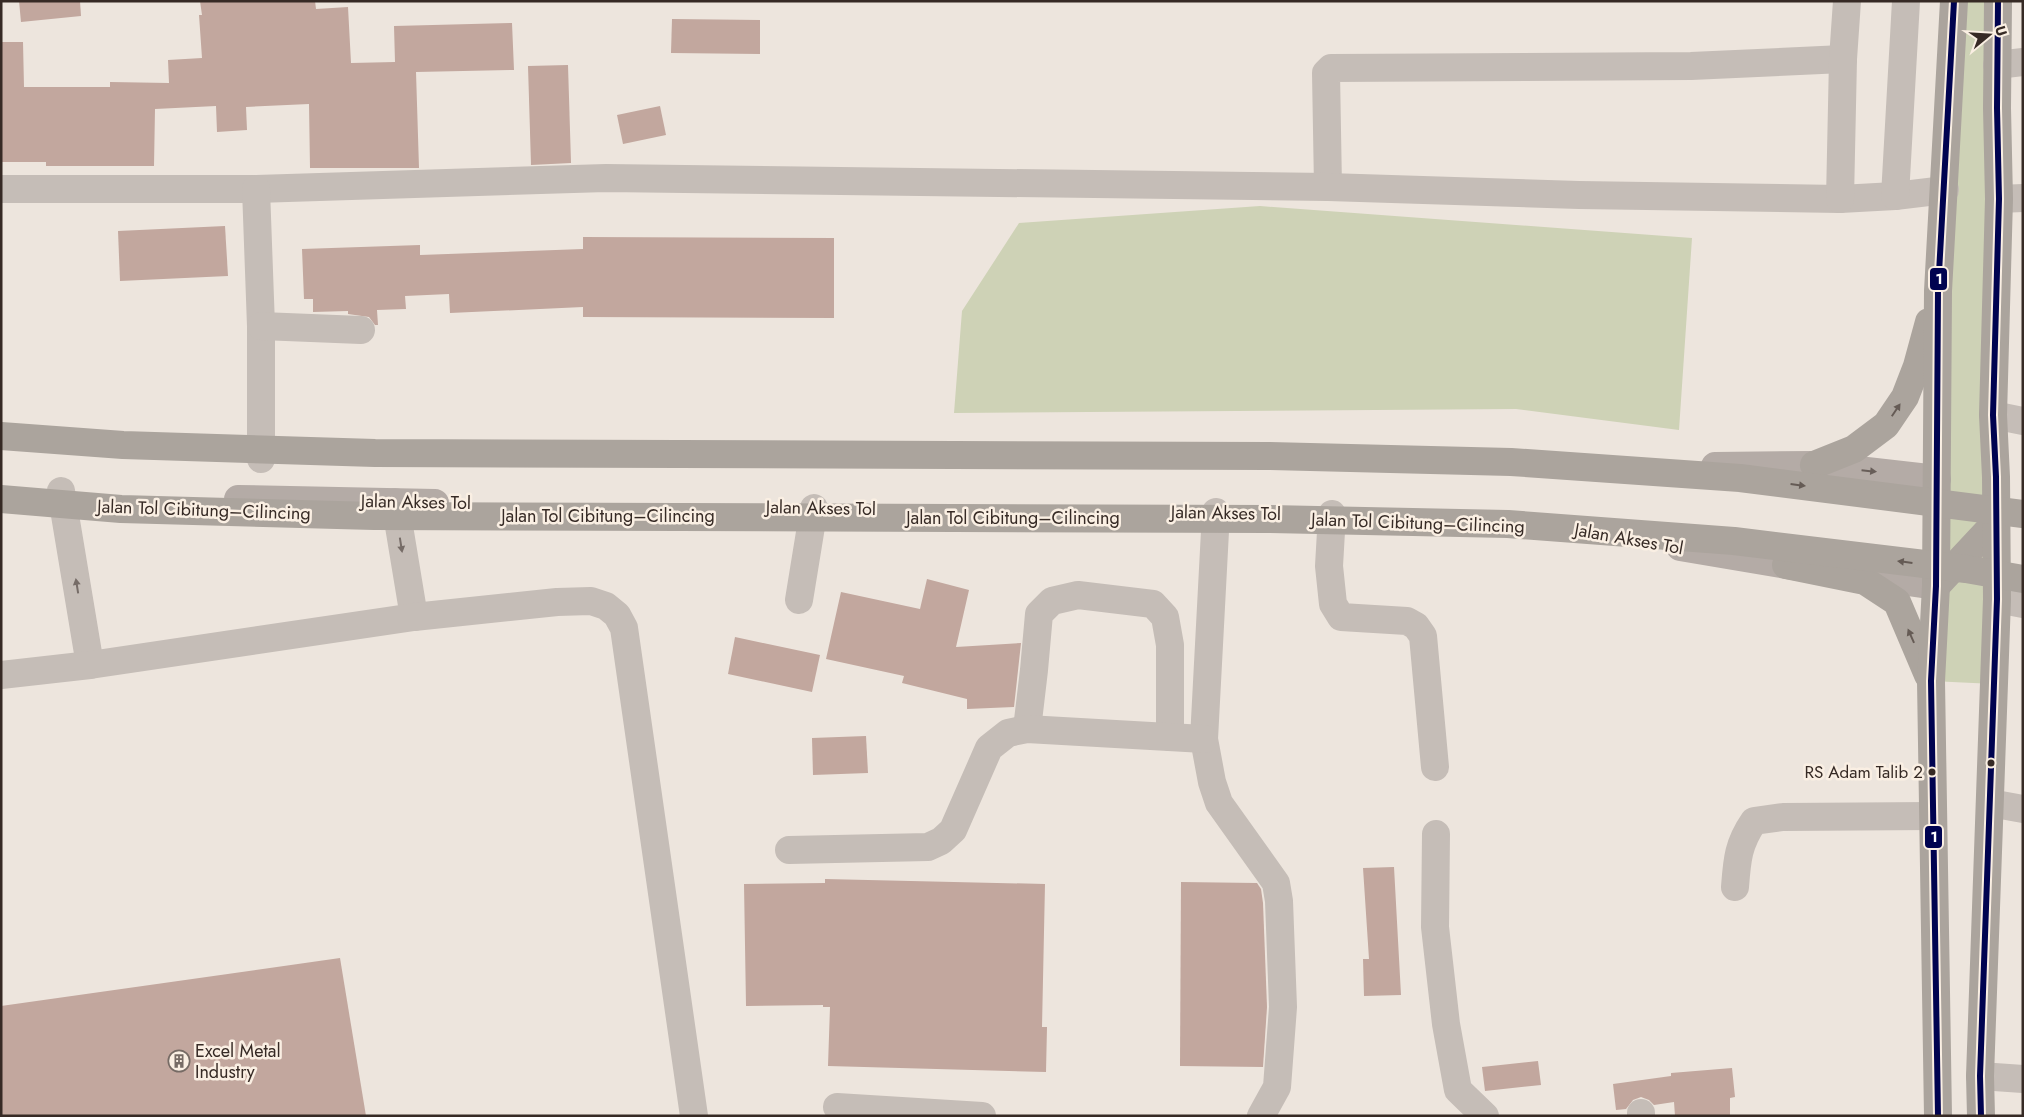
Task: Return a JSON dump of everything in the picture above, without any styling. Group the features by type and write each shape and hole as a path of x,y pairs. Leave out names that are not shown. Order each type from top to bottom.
{"highway":[{"path":"1938,1116 1931,680 1936,586 1938,291 1954,1"},
{"path":"1981,1116 1980,1076 1990,803 2010,601 1995,523 1996,477 1993,415 2011,198 2010,64 1998,1"},
{"path":"1814,465 1854,449 1886,425 1905,397 1917,366 1938,291"},
{"path":"1,436 123,445 375,453 1259,456 1511,462 1740,478 2023,514"},
{"name":"Jalan Tol Cibitung–Cilincing","path":"1,499 120,508 374,516 1268,518 1508,524 1734,541 1966,569 2023,579"},
{"path":"1936,586 1995,523"},
{"path":"1786,565 1865,581 1897,602 1931,680"}],"main road":[{"path":"1,444 261,459 583,464 1330,469 1814,465 1937,479"},
{"name":"Jalan Akses Tol","path":"1,487 116,496 395,502 1216,512 1509,518 1786,565 1936,586"}],"street":[{"path":"1840,199 1847,1"},
{"path":"1895,196 1906,1"},
{"path":"1328,187 1326,73 1331,68 1691,66 1844,59"},
{"path":"1,189 256,189 606,178 1328,187 1589,195 1840,199 1895,196 1944,190"},
{"path":"256,189 261,326 261,459"},
{"path":"261,326 361,330"},
{"path":"1993,415 2023,421"},
{"path":"61,491 90,665"},
{"path":"395,502 414,617"},
{"path":"799,600 814,508"},
{"path":"1216,512 1204,739 1212,782 1219,803 1276,883 1279,901 1283,1007 1277,1087 1261,1116"},
{"path":"1332,514 1329,566 1333,604 1341,618 1407,621 1416,626 1423,636 1435,767"},
{"path":"1027,729 1039,614 1052,602 1078,595 1153,604 1165,617 1170,644 1170,737"},
{"path":"1,675 90,665 414,617 547,603 591,601 606,606 616,615 624,628 694,1116"},
{"path":"789,850 928,847 941,841 953,830 989,748 1008,733 1027,729 1204,739"},
{"path":"1990,803 2023,810"},
{"path":"1735,887 1738,858 1744,835 1754,821 1783,816 1932,816"},
{"path":"1436,834 1435,927 1446,1024 1458,1090 1485,1116"},
{"path":"1980,1076 2023,1079"},
{"path":"837,1107 982,1116"}],"green space":[{"path":"1954,1 1998,1 1994,684 1931,681"},
{"path":"1260,206 1692,238 1679,430 1516,409 954,413 962,311 1019,223"}],"building":[{"path":"19,1 80,1 81,16 21,22"},
{"path":"200,1 315,1 316,9 348,7 351,63 395,62 394,26 512,23 514,70 416,72 419,168 310,168 309,104 246,107 247,130 217,132 216,106 155,109 154,166 46,166 46,162 1,162 1,42 23,42 24,87 110,87 110,82 169,83 168,60 202,58 199,15 202,15"},
{"path":"672,19 760,20 760,54 671,53"},
{"path":"568,65 571,163 531,165 528,66"},
{"path":"660,106 666,135 623,144 617,115"},
{"path":"225,226 228,276 120,281 118,231"},
{"path":"583,237 834,238 834,318 583,317 583,307 450,313 449,294 405,296 406,309 377,310 378,325 375,325 369,317 348,314 348,311 313,312 313,299 304,299 302,249 420,245 420,255 583,249"},
{"path":"927,579 969,590 956,647 1021,643 1014,707 967,709 967,699 902,683 904,676 826,659 841,592 920,609"},
{"path":"735,637 820,655 812,692 728,674"},
{"path":"866,736 868,773 813,775 812,738"},
{"path":"1394,867 1401,995 1364,996 1363,959 1369,959 1363,868"},
{"path":"825,879 1045,884 1042,1027 1047,1027 1046,1072 828,1066 830,1007 823,1007 823,1005 746,1006 744,884 825,883"},
{"path":"1181,882 1257,883 1261,889 1267,1007 1263,1067 1180,1066"},
{"name":"Excel Metal Industry","path":"340,958 366,1116 1,1116 1,1006"},
{"path":"1538,1061 1541,1085 1485,1091 1482,1067"},
{"path":"1732,1068 1735,1097 1730,1098 1730,1116 1675,1116 1674,1102 1654,1105 1649,1100 1641,1097 1633,1100 1626,1109 1616,1110 1613,1084 1671,1076 1671,1073"}],"transit line":[{"name":"1","path":"1938,1116 1931,681 1936,586 1938,291 1954,1"},
{"name":"1","path":"1981,1116 1980,1076 1997,599 1996,477 1993,415 1999,199 1997,108 1998,1"}],"place":[{"name":"RS Adam Talib 2","path":"1932,772"},
{"name":"Excel Metal Industry","path":"179,1061"}]}
